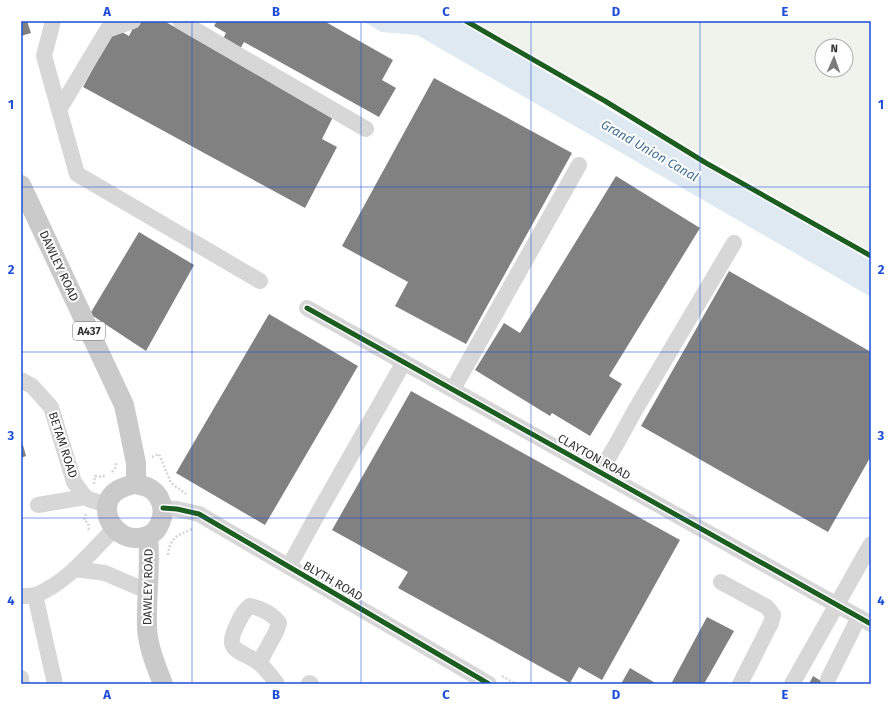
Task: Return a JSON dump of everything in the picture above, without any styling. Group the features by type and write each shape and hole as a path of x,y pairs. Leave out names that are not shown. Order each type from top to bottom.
{"main road":[{"name":"DAWLEY ROAD","path":"21,185 124,405 136,463 136,484"},
{"path":"114,529 108,517 108,505 111,496 118,490 136,484 148,487 156,493 163,508"},
{"name":"DAWLEY ROAD","path":"114,529 126,536 136,539 148,536 157,529 162,519 163,508"},
{"name":"DAWLEY ROAD","path":"148,536 150,554 147,629 152,652 163,684"}],"street":[{"path":"53,21 44,56 77,174 260,281"},
{"path":"59,110 107,30 133,21"},
{"path":"180,21 366,129"},
{"path":"453,389 579,165"},
{"path":"600,472 734,243"},
{"name":"CLAYTON ROAD","path":"307,308 865,620"},
{"path":"289,566 404,362"},
{"name":"BETAM ROAD","path":"21,380 32,386 52,407 74,482 85,497"},
{"path":"38,505 85,497 108,505"},
{"name":"BLYTH ROAD","path":"163,508 177,509 199,514 489,684"},
{"path":"55,684 28,596 55,584 75,569 114,529"},
{"path":"792,684 871,544"},
{"path":"75,569 105,573 149,592"},
{"path":"721,582 767,607 773,615 771,623 740,684"},
{"path":"828,679 865,620"},
{"path":"259,663 277,684"},
{"path":"21,678 22,684"}],"path":[{"path":"466,21 605,101 706,163 871,256"},
{"path":"95,476 102,477 112,472 117,462"}],"shaded area":[{"path":"472,21 871,21 871,253"}],"water":[{"name":"Grand Union Canal","path":"363,21 461,21 606,108 871,261 871,297 417,35 381,32"}],"building":[{"path":"21,21 27,21 31,33 21,36"},
{"path":"164,21 333,117 322,139 337,147 305,208 83,87 115,28 129,36 136,22"},
{"path":"217,21 324,21 393,60 382,80 396,88 379,117 244,42 239,51 222,41 226,33 214,26"},
{"path":"434,78 572,153 466,344 395,306 408,282 342,246"},
{"path":"616,176 700,228 609,376 622,384 590,436 552,413 550,416 475,370 504,323 520,333"},
{"path":"139,232 194,265 146,351 90,314"},
{"path":"729,271 871,352 871,456 828,532 641,426"},
{"path":"269,314 358,366 265,525 176,473"},
{"path":"411,391 680,540 602,680 579,667 570,683 398,588 408,572 332,530"},
{"path":"21,438 26,456 21,458"},
{"path":"707,617 734,631 704,684 671,684"},
{"path":"630,668 657,684 621,684"},
{"path":"813,676 826,684 809,684"}],"cycle path":[{"path":"466,21 605,101 706,163 871,256"},
{"path":"307,308 871,624"},
{"path":"163,508 177,509 199,514 489,684"}]}
